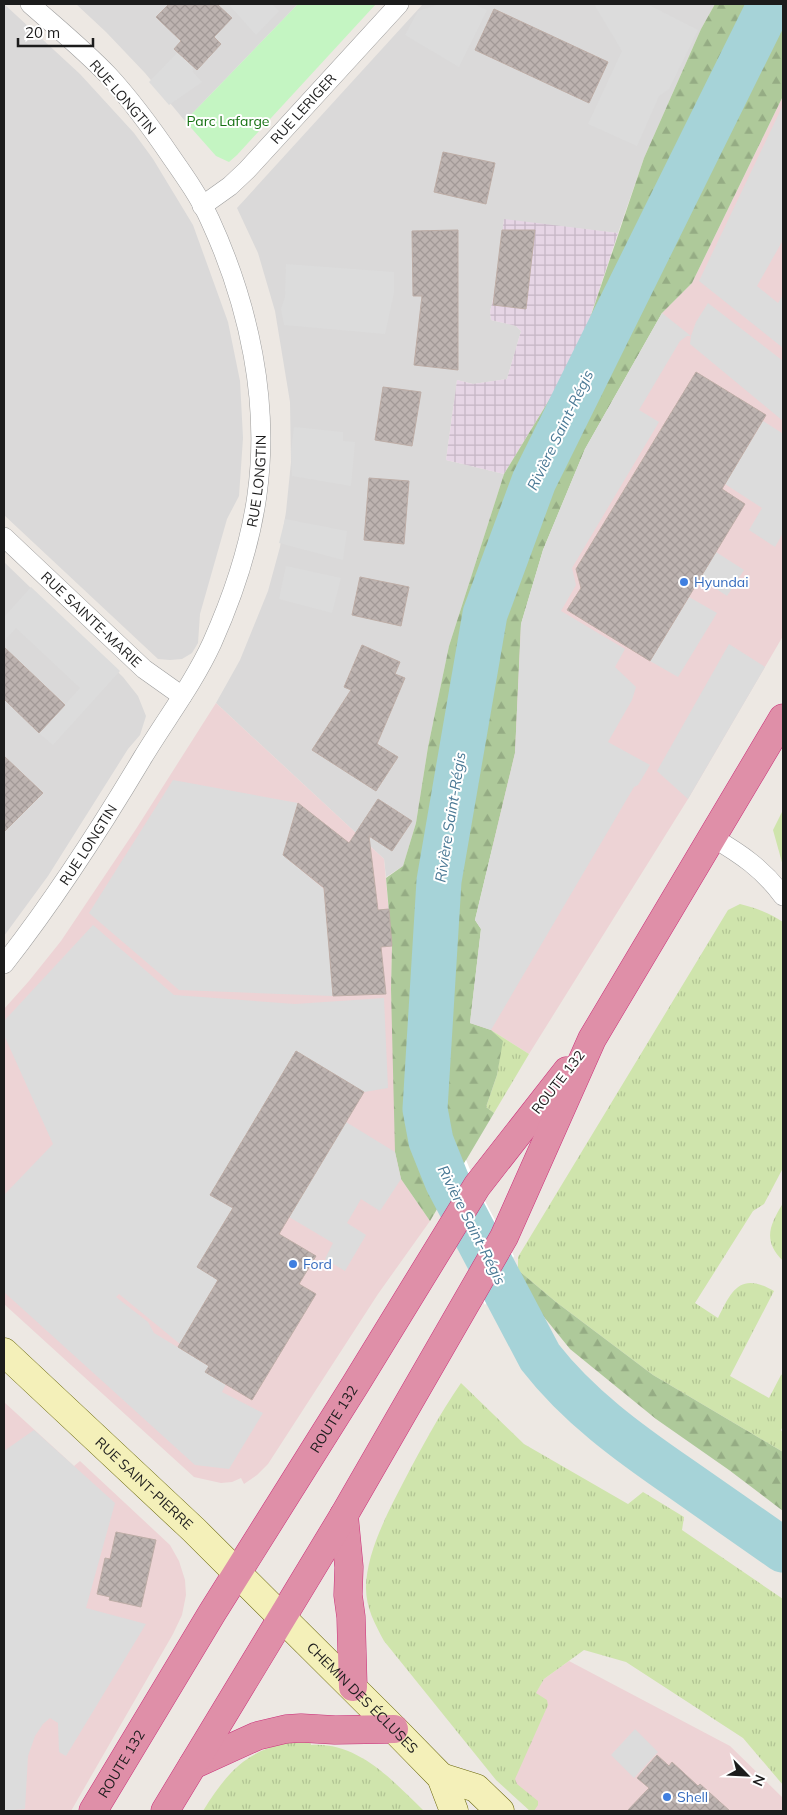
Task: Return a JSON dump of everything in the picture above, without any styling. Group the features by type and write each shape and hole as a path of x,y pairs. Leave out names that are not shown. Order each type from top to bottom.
{"highway":[{"name":"ROUTE 132","path":"165,1811 344,1515 504,1237 592,1039 783,718"},
{"name":"ROUTE 132","path":"94,1811 237,1573 477,1186 592,1039"},
{"path":"344,1515 349,1568 348,1595 351,1616 353,1687"},
{"path":"193,1765 257,1736 286,1729 394,1729"}],"main road":[{"name":"RUE SAINT-PIERRE","path":"4,1352 194,1530 282,1618"},
{"name":"CHEMIN DES ÉCLUSES","path":"282,1618 441,1777"},
{"path":"441,1777 454,1811"},
{"path":"441,1777 476,1788 500,1811"}],"street":[{"name":"RUE LONGTIN","path":"4,964 69,876 197,673 208,652 236,583 248,539 257,498 261,450 258,384 248,333 234,280 210,220 159,139 108,76 30,4"},
{"name":"RUE LERIGER","path":"202,206 230,186 247,170 399,4"},
{"name":"RUE SAINTE-MARIE","path":"4,537 144,669 182,696"},
{"path":"712,837 760,868 783,896"}],"shaded area":[{"path":"4,4 80,74 134,133 153,159 193,225 228,322 240,381 243,438 239,496 227,519 200,614 198,643 192,653 182,659 158,659 4,515"},
{"path":"76,4 298,4 185,121 145,73"},
{"path":"232,4 272,4 279,11 256,35 230,6"},
{"path":"423,4 715,4 701,29 644,158 618,233 504,220 496,286 490,312 491,320 516,326 521,331 507,379 473,384 457,380 446,460 504,474 449,646 428,747 416,823 403,866 386,877 384,859 216,703 240,660 268,591 280,547 291,462 290,402 275,311 258,253 237,208"},
{"path":"440,4 474,4 487,10 459,67 405,35 418,11"},
{"path":"594,4 647,4 698,30 669,89 659,96 637,146 588,124 622,51"},
{"path":"178,52 192,66 193,72 202,82 169,105 149,82"},
{"path":"783,96 783,636 688,799 529,1054 491,1030 470,1023 521,624 662,313 692,283"},
{"path":"783,105 783,240 757,286 778,303 783,295 783,348 699,281"},
{"path":"504,219 618,233 579,351 504,474 446,460 457,380 473,384 507,379 521,331 516,326 491,320 490,312 496,286"},
{"path":"286,264 394,272 394,293 385,334 284,325 281,309 285,297"},
{"path":"708,303 783,361 783,421 690,344 696,322"},
{"path":"662,313 691,336 687,336 680,341 639,410 659,422 572,568 576,585 561,611 625,649 615,667 636,687 632,700 608,742 650,765 638,785 634,787 491,1030 470,1023 481,929 475,920 515,753 521,624 543,550 585,449"},
{"path":"763,421 783,432 783,533 775,547 749,530 762,508 725,484"},
{"path":"294,427 343,432 343,441 355,442 351,486 292,476 291,452"},
{"path":"285,519 347,531 343,560 279,543"},
{"path":"716,552 744,570 727,596 700,578"},
{"path":"4,562 123,677 138,696 146,716 140,735 128,749 48,876 4,936"},
{"path":"286,566 341,578 332,613 279,599"},
{"path":"31,587 120,671 53,745 39,733 80,688 16,628 4,641 4,617"},
{"path":"689,597 717,613 678,677 650,661"},
{"path":"729,644 765,667 688,799 657,771"},
{"path":"216,703 384,859 392,946 391,989 401,1179 430,1221 378,1294 268,1464 244,1484 241,1478 232,1482 221,1483 194,1477 4,1304 4,1009 61,941 136,829"},
{"path":"173,780 298,803 283,855 324,889 333,996 179,990 89,913"},
{"path":"93,925 174,995 295,1004 384,998 388,1088 364,1092 296,1052 211,1195 233,1208 198,1267 218,1280 180,1344 119,1294 116,1297 148,1322 154,1333 209,1366 205,1372 226,1384 222,1392 263,1413 229,1469 195,1465 4,1292 4,1195 53,1144 4,1035 4,1021"},
{"path":"346,1122 395,1152 401,1179 380,1211 361,1199 347,1223 366,1235 345,1271 325,1259 333,1243 289,1217"},
{"path":"4,1402 74,1466 80,1461 170,1545 179,1561 185,1580 186,1595 182,1615 173,1634 71,1811 4,1811"},
{"path":"34,1430 115,1503 86,1608 146,1624 66,1756 59,1752 58,1723 50,1718 43,1724 35,1736 28,1756 25,1809 4,1811 4,1451"},
{"path":"569,1661 730,1746 783,1798 783,1811 530,1811 490,1771 544,1679"},
{"path":"635,1729 658,1752 634,1778 611,1755"}],"green space":[{"name":"Parc Lafarge","path":"298,4 376,4 237,155 229,162 216,156 185,121"},
{"path":"715,4 783,4 783,96 692,283 662,313 585,449 543,550 521,624 515,753 475,920 481,929 470,1023 491,1030 503,1041 497,1075 486,1107 494,1113 430,1221 401,1179 395,1152 391,989 392,946 386,878 403,866 416,823 428,747 449,646 504,474 579,351 644,158 701,29"},
{"path":"783,810 783,866 773,830"},
{"path":"740,904 762,911 783,922 783,1168 764,1204 753,1211 695,1303 718,1318 728,1299 739,1286 753,1283 774,1291 730,1376 769,1398 783,1374 783,1426 781,1430 783,1433 783,1452 653,1375 556,1302 518,1270 518,1257 728,910"},
{"path":"491,1030 529,1054 494,1113 486,1107 497,1075 502,1041"},
{"path":"783,1203 783,1261 772,1246 770,1232"},
{"path":"518,1270 556,1302 653,1375 783,1452 783,1511 729,1470 656,1419 570,1349 540,1312"},
{"path":"461,1383 524,1444 628,1504 643,1492 684,1517 682,1530 783,1599 783,1785 743,1738 626,1662 584,1650 544,1679 536,1693 547,1700 548,1705 515,1779 517,1784 538,1801 534,1811 530,1811 496,1780 384,1641 372,1616 366,1595 367,1575 374,1547 385,1519 411,1468 438,1419"},
{"path":"310,1740 311,1745 345,1750 360,1757 387,1776 424,1811 203,1811 224,1781 246,1760 259,1752 273,1747"}],"pier":[{"path":"466,1160 477,1186 514,1256 485,1305 439,1206"}],"building":[{"path":"169,4 217,4 232,18 214,37 221,44 197,70 174,49 181,41 156,17"},
{"path":"494,9 608,62 589,103 475,50"},
{"path":"443,152 495,163 486,204 434,192"},
{"path":"458,230 458,370 414,365 422,296 413,296 412,231"},
{"path":"502,230 535,230 526,309 493,305"},
{"path":"696,372 766,415 722,489 745,504 650,661 567,610 581,588 576,569"},
{"path":"383,387 421,392 412,446 375,440"},
{"path":"369,478 409,481 404,544 364,540"},
{"path":"360,577 409,587 401,626 352,615"},
{"path":"362,645 400,662 395,674 405,678 377,744 398,757 376,791 312,750 351,690 344,687"},
{"path":"4,647 65,705 39,733 4,699"},
{"path":"4,756 43,793 4,832"},
{"path":"378,799 412,821 392,851 369,836 378,910 389,909 392,946 381,947 386,994 333,996 324,888 283,855 298,803 349,843"},
{"path":"296,1051 364,1092 279,1234 316,1256 299,1284 316,1294 252,1400 205,1372 209,1366 178,1347 218,1280 197,1267 233,1208 210,1195"},
{"path":"116,1532 156,1540 141,1607 109,1600 110,1597 97,1594 105,1558 110,1559"},
{"path":"657,1755 669,1766 672,1762 698,1786 700,1784 730,1811 627,1811 649,1788 637,1778"}],"waterway":[{"name":"Rivière Saint-Régis","path":"770,4 534,481 485,614 439,881 425,1109 431,1141 447,1181 540,1357 571,1392 605,1423 661,1465 783,1550"}],"place":[{"name":"Hyundai","path":"684,582"},
{"name":"Ford","path":"293,1264"},
{"name":"Shell","path":"667,1797"}]}
